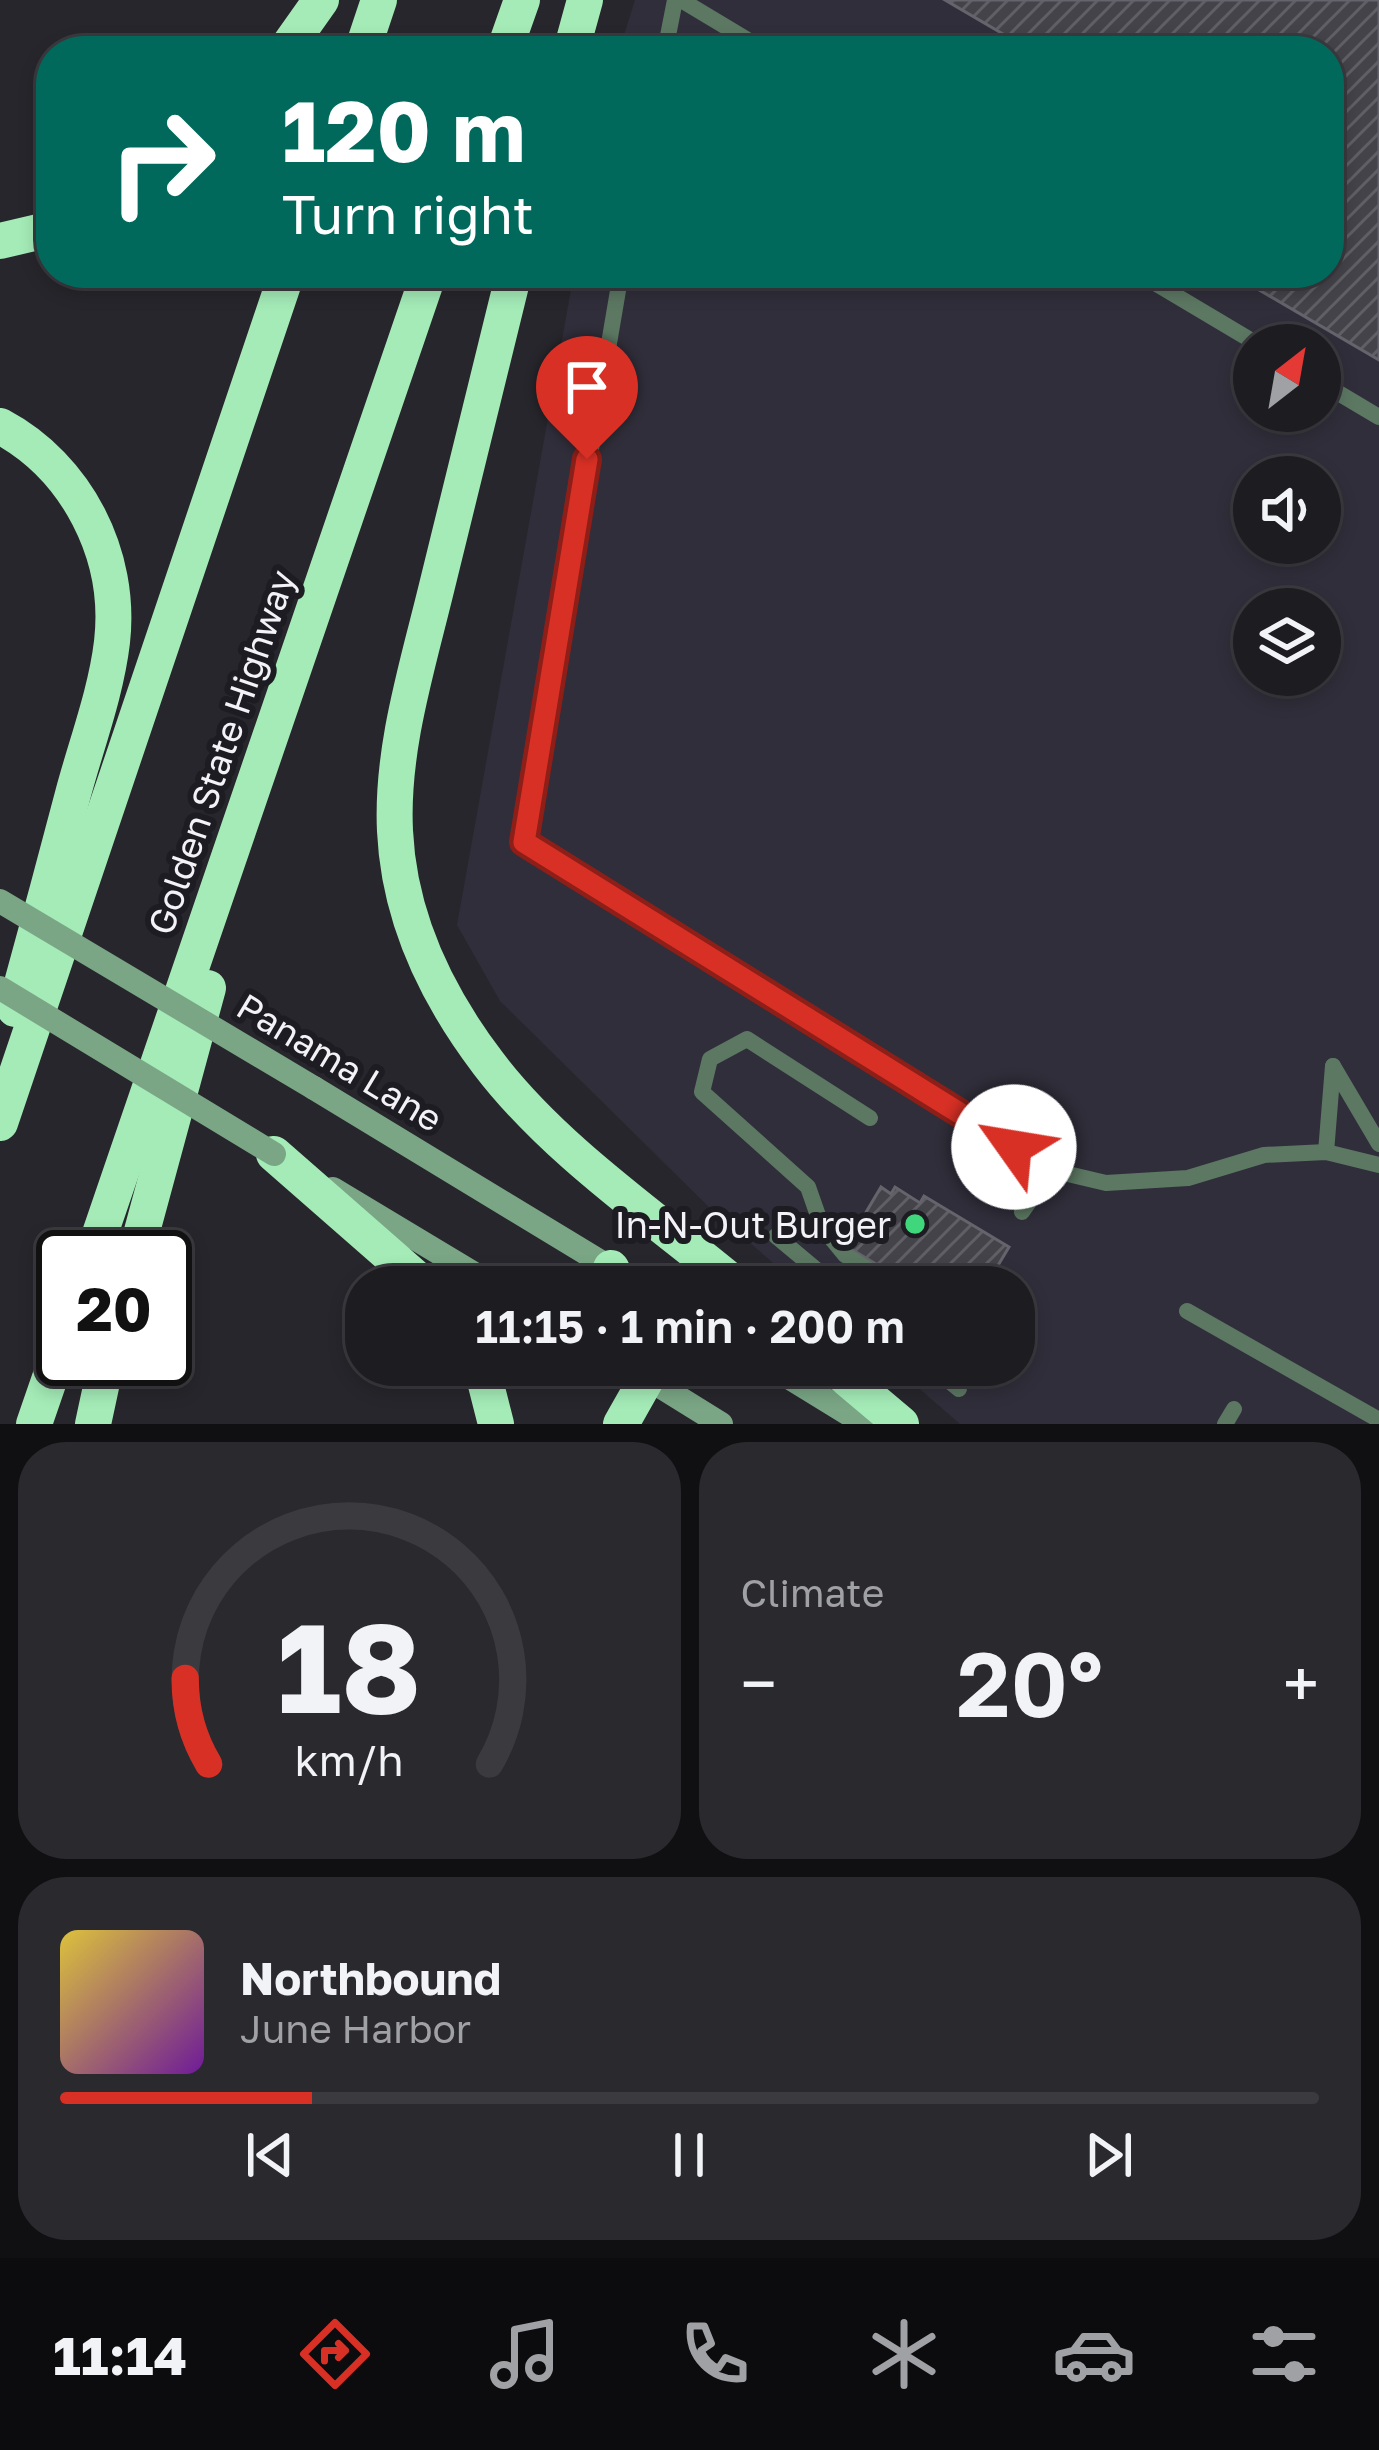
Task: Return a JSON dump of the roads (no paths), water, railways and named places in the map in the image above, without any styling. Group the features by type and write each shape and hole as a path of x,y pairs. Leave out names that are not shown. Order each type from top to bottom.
{"highway":[{"path":"296,36 321,0"},
{"path":"367,36 380,0"},
{"path":"509,36 522,0"},
{"path":"575,36 585,0"},
{"path":"0,242 36,233"},
{"path":"0,1124 282,288"},
{"name":"Golden State Highway","path":"101,1230 424,288"},
{"path":"510,288 406,711 394,830 403,888 419,946 449,1006 490,1065 542,1122 713,1266"},
{"path":"0,426 51,463 75,492 107,560 113,600 104,679 0,1065"},
{"path":"142,1230 301,649"},
{"path":"274,1154 402,1266"},
{"path":"34,1424 47,1386"},
{"path":"93,1424 101,1386"},
{"path":"487,1386 496,1424"},
{"path":"621,1424 634,1386"},
{"path":"856,1386 901,1424"}],"main road":[{"name":"Panama Lane","path":"0,901 601,1266"},
{"path":"0,988 461,1266"},
{"path":"665,1386 722,1424"},
{"path":"803,1386 865,1424"}],"lane":[{"path":"669,36 678,0 740,36"},
{"path":"618,288 524,842 1051,1170 1123,1182 1188,1178 1264,1155 1326,1152 1379,1166"},
{"path":"1163,288 1233,330"},
{"path":"1341,394 1379,417"},
{"path":"863,1266 845,1255 822,1227 808,1187 702,1092 710,1060 747,1039 870,1118"},
{"path":"1326,1152 1333,1066 1379,1144"},
{"path":"1022,1212 1051,1170"},
{"path":"776,1236 812,1266"},
{"path":"1187,1311 1379,1420"}],"place":[{"name":"In-N-Out Burger","path":"915,1224"}]}
